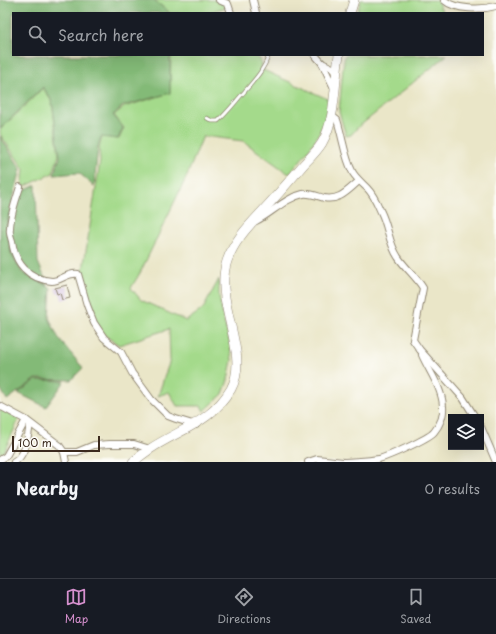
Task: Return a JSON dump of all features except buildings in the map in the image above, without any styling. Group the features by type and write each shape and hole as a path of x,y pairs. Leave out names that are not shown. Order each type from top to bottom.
{"street":[{"path":"219,0 228,4 231,12"},
{"path":"252,0 256,12"},
{"path":"350,12 354,0"},
{"path":"444,0 449,5 459,7 476,8 496,6"},
{"path":"317,56 322,63 335,90"},
{"path":"133,462 150,449 196,424 223,401 232,387 236,359 235,343 225,301 223,280 227,263 232,248 250,224 268,206 322,143 332,116 339,56"},
{"path":"322,63 337,70"},
{"path":"332,116 337,120 340,128 346,159 359,181 374,196 385,219 393,247 398,258 418,279 423,288 422,300 413,340 420,350 463,398 473,414"},
{"path":"250,224 262,218 282,203 299,196 311,194 330,198 337,197 344,195 359,181"},
{"path":"20,187 10,230 13,249 17,260 25,270 42,279 54,281 73,273 78,274 94,323 104,338 121,352 132,373 151,399 168,416 196,424"},
{"path":"308,462 317,459 344,462 379,459 418,442 433,432 440,422 443,413 443,405 435,380 420,350"},
{"path":"0,406 28,422 59,445 64,452 66,462"},
{"path":"0,460 6,456 28,422"},
{"path":"14,462 18,460 25,448 28,422"},
{"path":"484,434 496,462"},
{"path":"64,452 77,452 94,445 110,444 134,444 150,449"}],"lane":[{"path":"207,118 212,121 218,121 227,112 257,78 264,68 269,56"}],"green space":[{"path":"0,0 154,0 169,12 12,12 12,56 170,56 170,93 123,106 113,115 123,128 118,139 101,137 98,147 94,186 79,173 54,175 60,157 52,101 43,87 0,129"},
{"path":"154,0 226,0 227,7 210,12 169,12"},
{"path":"361,0 437,0 443,12 357,12"},
{"path":"171,56 252,56 259,58 262,64 261,69 330,100 320,131 310,148 289,174 243,141 203,136 186,178 140,273 131,288 141,300 186,321 203,309 219,279 219,296 230,343 232,360 228,380 223,394 204,411 201,406 177,406 169,392 158,396 170,360 169,329 119,345 104,335 92,314 83,270 100,161 99,148 102,137 119,139 124,128 114,115 124,107 170,93"},
{"path":"345,56 446,56 356,129 351,135 346,136 339,112"},
{"path":"43,88 52,102 59,155 53,173 22,188 24,169 0,134 0,130"},
{"path":"0,136 21,169 6,225 11,254 22,273 51,288 49,318 59,339 83,368 71,380 36,379 7,400 0,388"},
{"path":"36,185 38,262 48,286 23,272 12,254 7,225 10,213 23,191"},
{"path":"36,380 65,381 46,407 18,393"},
{"path":"0,408 19,419 3,454 0,456"}]}
